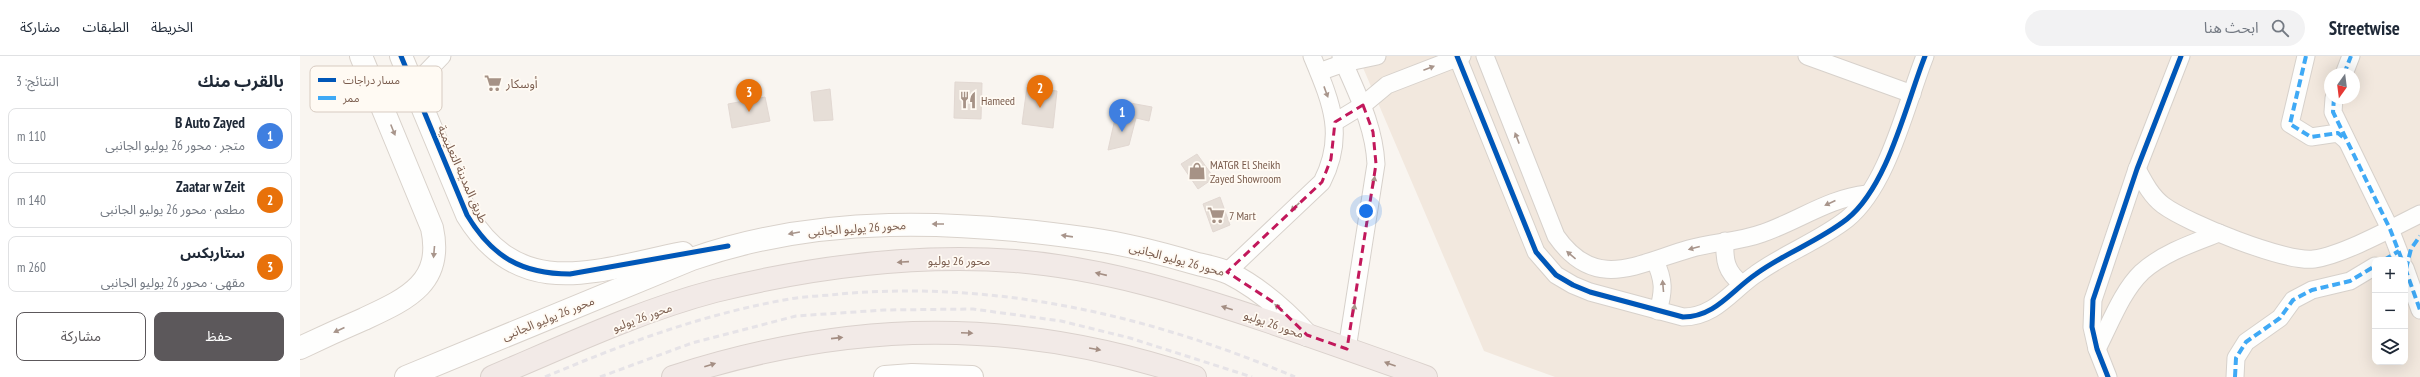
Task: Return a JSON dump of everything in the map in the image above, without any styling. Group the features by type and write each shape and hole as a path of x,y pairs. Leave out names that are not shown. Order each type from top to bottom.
{"highway":[{"name":"محور 26 يوليو","path":"492,377 637,317 713,292 787,275 862,265 943,258 1016,261 1090,271 1162,288 1307,335 1426,377"},
{"path":"673,377 720,362 774,348 828,339 883,333 938,332 993,334 1048,340 1102,350 1156,364 1195,377"}],"main road":[{"path":"361,56 365,66"},
{"name":"طريق المدينة التعليمية","path":"401,56 406,66"},
{"path":"300,348 403,300 422,285 433,264 435,240 432,228 385,112"},
{"name":"طريق المدينة التعليمية","path":"425,112 467,216 478,233 488,244 510,261 529,269 549,274 570,274 728,246"},
{"name":"محور 26 يوليو الجانبى","path":"406,377 692,258 728,246 797,233 870,225 942,224 1014,228 1119,244 1227,272 1273,302 1307,335"},
{"path":"885,377 912,375 972,377"}],"street":[{"path":"432,66 442,56"},
{"path":"1227,272 1322,182 1331,159 1335,122 1332,109 1312,56"},
{"path":"1319,72 1343,60 1377,56"},
{"path":"1335,122 1363,105 1388,85 1459,56 1536,252 1556,275 1573,285 1590,292 1683,317 1696,317 1707,313 1723,302 1742,284 1830,232 1859,208 1885,165 1925,56"},
{"path":"1485,56 1556,236 1567,252 1581,263 1596,268 1621,269 1655,261 1697,246 1761,234 1839,199 1867,194"},
{"path":"1807,56 1912,94"},
{"path":"2108,377 2097,349 2092,327 2093,300 2137,169 2181,56"},
{"path":"2306,56 2290,124 2311,137 2338,133 2346,140"},
{"path":"2346,68 2351,56"},
{"path":"1343,60 1373,132 1376,164 1347,349"},
{"path":"2334,104 2333,112 2390,229 2395,257"},
{"path":"2137,169 2148,190 2163,205 2219,233 2296,258 2313,259 2331,255 2420,214"},
{"path":"2097,349 2125,296 2142,273 2162,258 2219,233"},
{"path":"1725,241 1724,254 1726,266 1732,276 1742,284"},
{"path":"1655,261 1663,282 1663,295 1658,311"},
{"path":"2235,377 2236,358 2246,342 2280,318 2293,300 2312,290 2350,281 2372,268"},
{"path":"2408,276 2420,310"}],"highlighted area":[{"path":"1363,105 1373,132 1376,164 1347,349 1307,335 1273,302 1227,272 1322,182 1331,159 1335,122"}],"shaded area":[{"path":"1358,56 2420,56 2420,377 1555,377 1484,351"}],"building":[{"name":"Hameed","path":"955,82 982,83 981,119 954,118"},
{"path":"1027,87 1057,91 1053,128 1022,124"},
{"path":"830,89 833,120 814,121 811,92"},
{"path":"765,97 770,121 732,128 728,104"},
{"path":"1119,101 1152,107 1149,121 1136,118 1129,145 1108,150"},
{"name":"MATGR El Sheikh Zayed Showroom","path":"1197,154 1214,178 1198,189 1181,164"},
{"name":"7 Mart","path":"1220,197 1230,225 1213,232 1203,204"}],"railway":[{"path":"545,377 604,353 665,331 727,312 796,298 899,291 958,292 1015,298 1073,307 1129,320 1185,336 1241,355 1295,377"},
{"path":"600,377 692,343 796,316 884,310 973,309 1061,321 1130,338 1252,377"}],"marked path":[{"path":"2306,56 2290,124 2311,137 2338,133 2345,139"},
{"path":"2346,68 2351,56"},
{"path":"2334,104 2333,112 2390,229 2401,257"},
{"path":"2408,261 2411,249 2420,236"},
{"path":"2389,257 2399,251"},
{"path":"2235,377 2236,358 2246,342 2280,318 2293,300 2312,290 2350,281 2372,268"},
{"path":"2408,276 2420,310"}],"cycle path":[{"path":"401,56 405,66"},
{"path":"1457,56 1536,252 1556,275 1573,285 1590,292 1683,317 1694,316 1714,308 1767,267 1836,227 1847,219 1861,204 1874,186 1885,166 1925,56"},
{"path":"2108,377 2097,349 2092,327 2093,300 2137,169 2181,56"},
{"path":"424,112 467,215 487,242 498,252 523,266 537,271 570,274 728,246"}],"place":[{"name":"أوسكار","path":"493,83"},
{"name":"Hameed","path":"968,100"},
{"name":"Zaatar w Zeit","path":"1040,108"},
{"name":"ستاربكس","path":"749,112"},
{"name":"B Auto Zayed","path":"1122,132"},
{"name":"MATGR El Sheikh Zayed Showroom","path":"1197,171"},
{"name":"7 Mart","path":"1216,215"}]}
